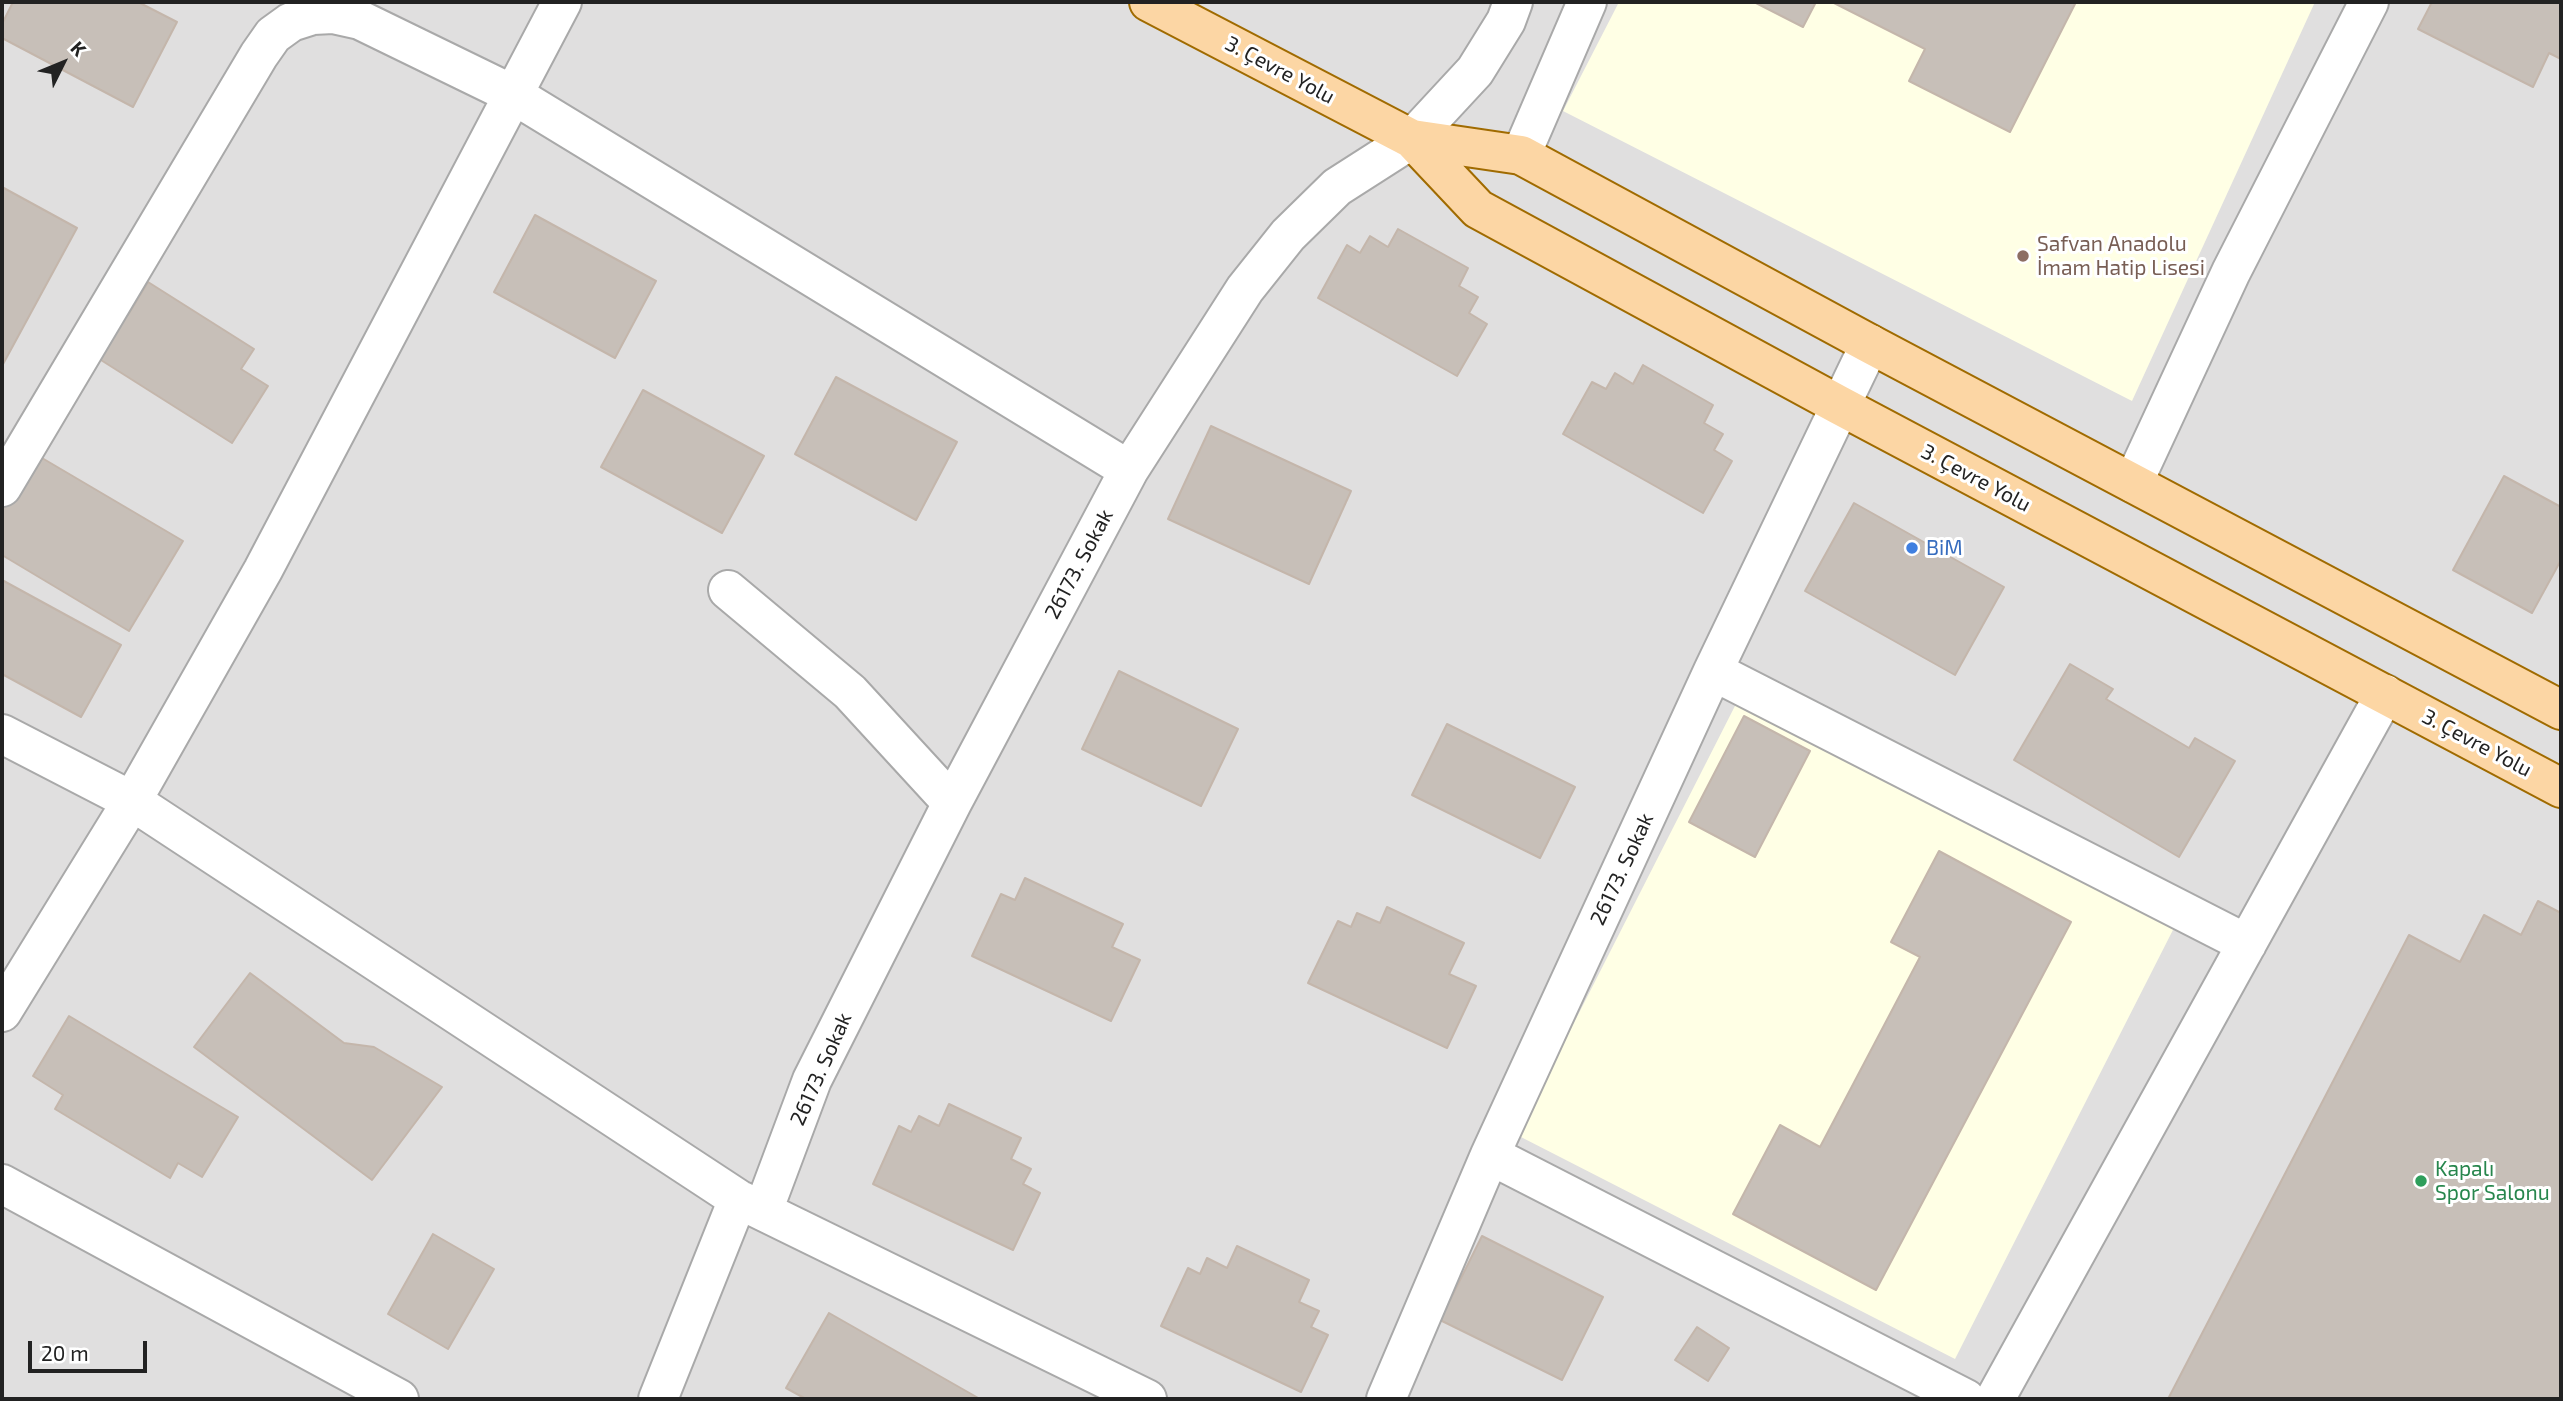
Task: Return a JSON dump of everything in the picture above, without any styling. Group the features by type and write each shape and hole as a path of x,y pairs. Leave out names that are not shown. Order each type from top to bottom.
{"main road":[{"name":"3. Çevre Yolu","path":"1149,2 1412,139 1521,155 1870,344 2561,710"},
{"name":"3. Çevre Yolu","path":"1412,139 1478,209 1839,405 2561,788"}],"street":[{"path":"2,1012 132,801 263,570 562,2"},
{"name":"26173. Sokak","path":"658,1399 812,1080 952,803 1129,470 1245,289 1288,235 1337,187 1412,139 1475,71 1506,21 1513,2"},
{"path":"1521,155 1587,2"},
{"path":"2133,483 2231,272 2369,2"},
{"path":"2,487 251,67 273,35 291,22 313,15 333,14 359,20 514,95 1129,470"},
{"name":"26173. Sokak","path":"1386,1399 1490,1155 1713,671 1870,344"},
{"path":"728,590 850,692 952,803"},
{"path":"1713,671 2247,944"},
{"path":"1994,1399 2385,694"},
{"path":"2,734 132,801 751,1205 1147,1399"},
{"path":"1490,1155 1966,1399"},
{"path":"2,1185 399,1399"}],"shaded area":[{"path":"2,2 2561,2 2561,1399 2,1399"},
{"name":"Safvan Anadolu İmam Hatip Lisesi","path":"1619,2 2315,2 2132,401 1563,111"},
{"path":"1738,700 2176,924 1955,1359 1517,1135"}],"building":[{"path":"13,2 138,2 177,22 133,107 2,38 2,24"},
{"path":"1754,2 1816,2 1803,27"},
{"path":"1832,2 2076,2 2010,132 1909,81 1925,49"},
{"path":"2432,2 2561,2 2561,59 2549,53 2533,87 2418,29"},
{"path":"2,187 77,228 2,366"},
{"path":"535,215 656,281 615,358 494,292"},
{"path":"1398,229 1468,268 1459,286 1478,297 1469,313 1487,324 1457,376 1318,298 1347,245 1360,253 1370,236 1388,247"},
{"path":"148,282 254,349 241,369 268,386 232,443 93,355 121,310 128,315"},
{"path":"1643,365 1713,405 1704,423 1723,434 1714,450 1732,461 1703,513 1563,434 1592,382 1606,389 1615,373 1633,384"},
{"path":"836,377 957,442 916,520 795,454"},
{"path":"643,390 764,456 722,533 601,467"},
{"path":"1211,426 1351,491 1309,584 1168,519"},
{"path":"42,458 183,541 129,631 2,555 2,504 11,487 21,493"},
{"path":"2504,476 2561,507 2561,560 2532,613 2453,570"},
{"path":"1854,503 2004,587 1955,675 1805,591"},
{"path":"2,580 121,645 81,717 2,674"},
{"path":"2070,664 2113,689 2106,699 2189,748 2195,738 2235,761 2179,857 2014,760"},
{"path":"1119,671 1238,729 1201,806 1082,749"},
{"path":"1744,716 1810,751 1755,857 1689,822"},
{"path":"1447,724 1575,787 1540,858 1412,795"},
{"path":"1939,851 2071,922 1876,1290 1733,1214 1780,1125 1820,1147 1920,957 1891,942"},
{"path":"1025,878 1123,924 1112,947 1140,960 1111,1021 972,956 1001,894 1015,900"},
{"name":"Kapalı Spor Salonu","path":"2538,901 2561,913 2561,1399 2168,1399 2409,935 2460,962 2484,915 2521,935"},
{"path":"1387,907 1464,943 1449,974 1476,986 1447,1048 1308,983 1338,921 1351,927 1357,913 1380,923"},
{"path":"250,973 344,1043 374,1047 442,1087 372,1180 194,1047"},
{"path":"69,1016 238,1117 202,1177 178,1163 170,1178 55,1109 63,1095 33,1076"},
{"path":"949,1104 1021,1138 1011,1159 1031,1169 1023,1184 1040,1193 1013,1250 873,1184 899,1126 911,1132 919,1116 939,1126"},
{"path":"433,1234 494,1269 448,1349 388,1314"},
{"path":"1482,1236 1603,1297 1562,1380 1440,1320"},
{"path":"1237,1246 1309,1280 1299,1302 1319,1311 1311,1327 1328,1335 1301,1392 1161,1326 1188,1268 1200,1274 1207,1258 1227,1268"},
{"path":"829,1313 980,1399 806,1399 786,1388"},
{"path":"1697,1327 1729,1348 1708,1381 1675,1360"}],"place":[{"name":"Safvan Anadolu İmam Hatip Lisesi","path":"2023,256"},
{"name":"BiM","path":"1912,548"},
{"name":"Kapalı Spor Salonu","path":"2421,1181"}]}
